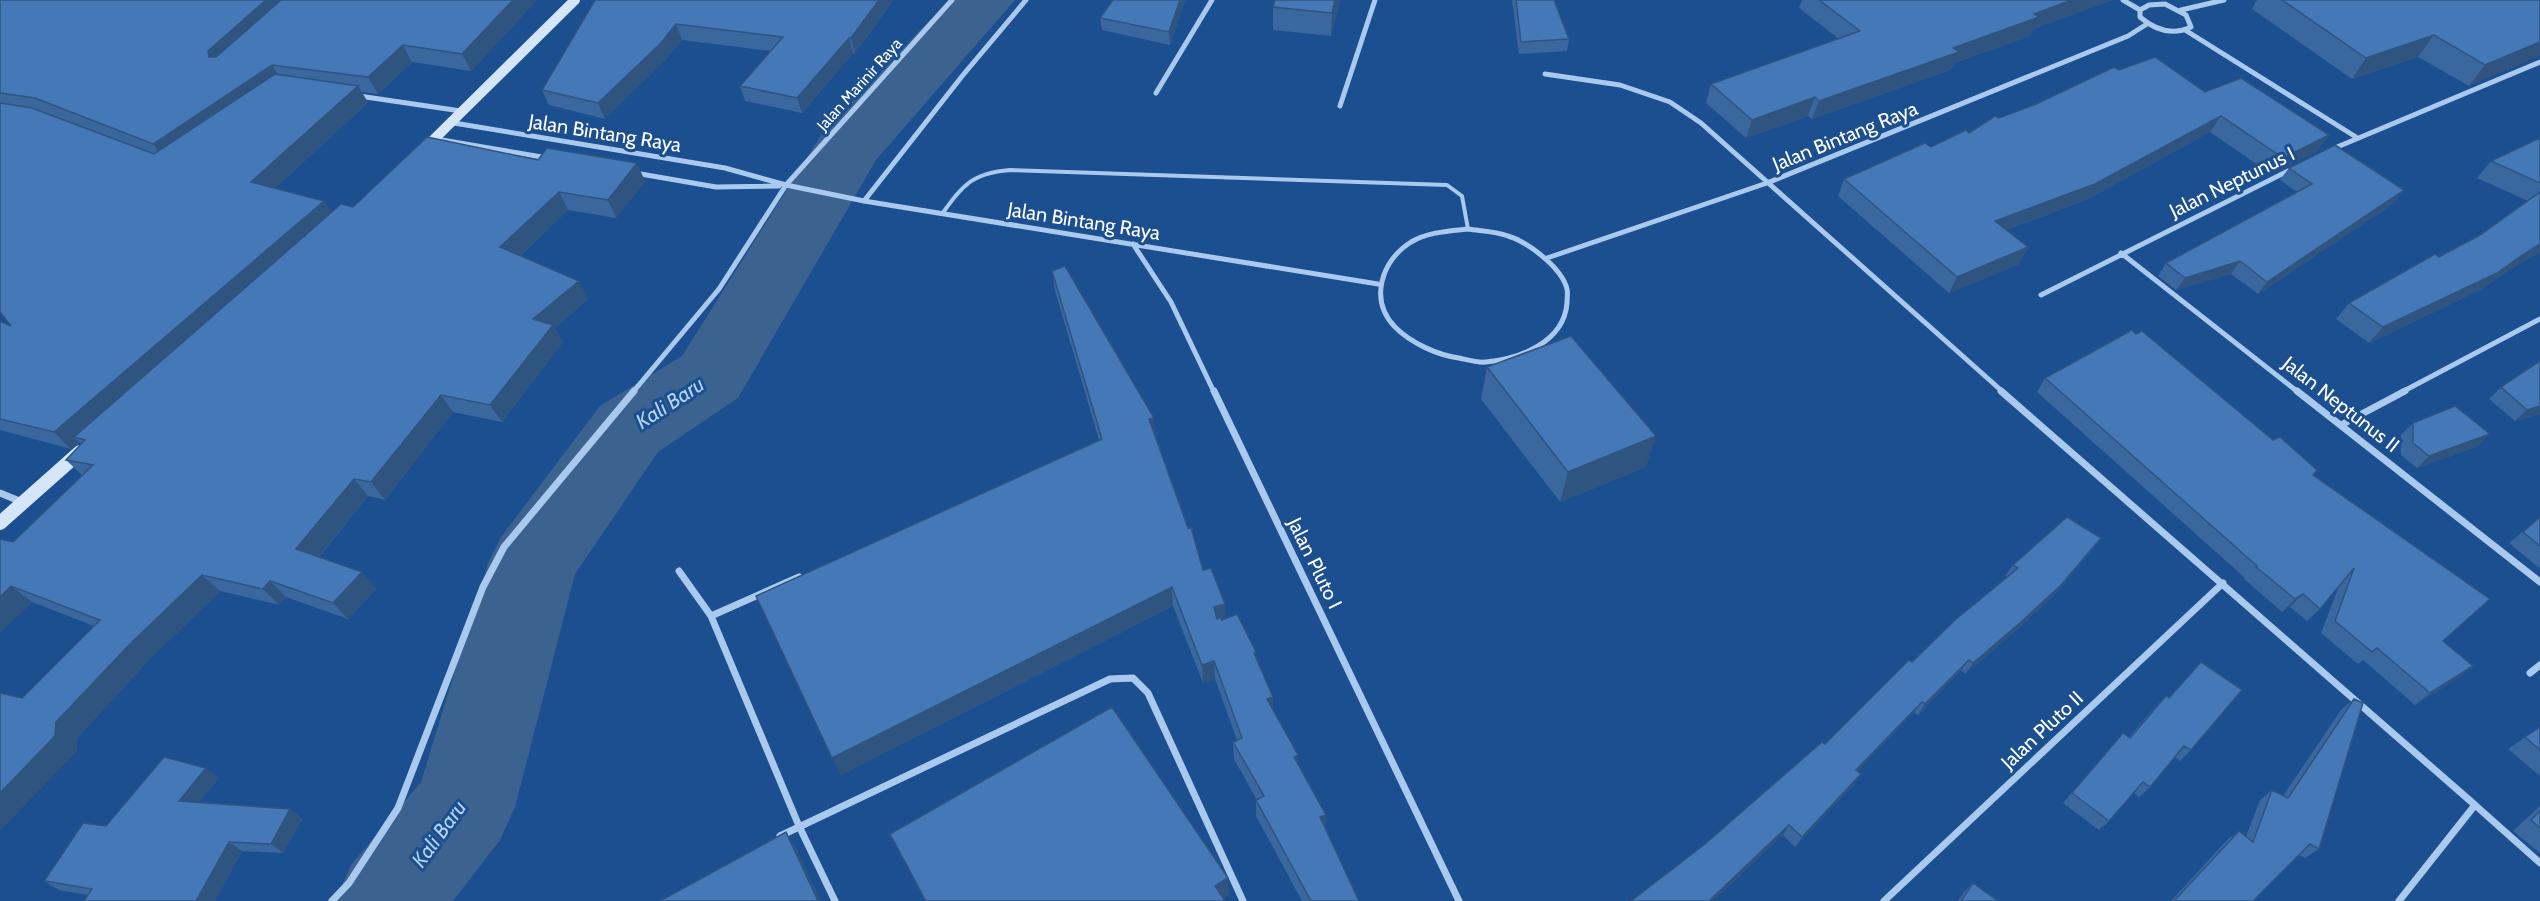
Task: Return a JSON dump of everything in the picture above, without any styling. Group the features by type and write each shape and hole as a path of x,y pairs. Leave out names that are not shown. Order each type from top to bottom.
{"street":[{"path":"418,155 454,123 576,0"},
{"name":"Jalan Marinir Raya","path":"332,901 349,883 398,808 483,586 504,547 719,289 789,186 952,0"},
{"path":"864,201 963,75 1026,0"},
{"path":"1156,93 1212,0"},
{"path":"1340,106 1375,0"},
{"path":"2123,0 2140,10"},
{"path":"2140,10 2140,17 2147,24 2166,32 2191,27 2191,22 2181,10 2158,0"},
{"path":"2181,10 2224,0"},
{"path":"2140,10 2150,5 2165,4"},
{"name":"Jalan Bintang Raya","path":"1547,258 1767,183 2128,36 2147,24"},
{"path":"2185,30 2356,137"},
{"name":"Jalan Neptunus I","path":"2324,153 2356,137 2540,62"},
{"path":"1545,75 1593,79 1620,85 1670,102 1701,123 2540,863"},
{"path":"353,96 465,112"},
{"name":"Jalan Bintang Raya","path":"454,123 725,168 789,186 864,201 1378,284"},
{"name":"Jalan Bintang Raya","path":"436,139 555,159"},
{"name":"Jalan Neptunus I","path":"2041,295 2302,164"},
{"name":"Jalan Bintang Raya","path":"624,171 716,187 789,186"},
{"path":"1468,229 1511,237 1547,258 1563,278 1569,302 1564,324 1546,344 1520,357 1486,363 1451,360 1420,348 1396,329 1386,315 1382,307 1378,284 1393,255 1425,235 1468,229"},
{"name":"Jalan Pluto I","path":"1132,244 1171,302 1459,901"},
{"name":"Jalan Neptunus II","path":"2121,253 2540,582"},
{"path":"2341,425 2540,319"},
{"path":"0,523 86,447"},
{"path":"0,493 23,502"},
{"path":"679,571 711,616 799,826 835,901"},
{"path":"711,616 807,573"},
{"name":"Jalan Pluto II","path":"1884,901 2223,583"},
{"path":"2530,673 2540,665"},
{"path":"770,842 799,826 1110,679 1133,678 1148,693 1243,901"},
{"path":"2399,901 2475,805"}],"lane":[{"path":"942,214 966,183 983,172 1021,170 1447,185 1462,196 1468,229"}],"building":[{"path":"0,0 266,0 208,51 209,57 216,57 281,0 513,0 462,54 403,45 368,77 272,65 153,144 35,98 0,93"},
{"path":"595,0 879,0 851,38 797,98 740,86 783,37 676,24 660,44 598,103 542,90"},
{"path":"1113,0 1180,0 1169,32 1100,18"},
{"path":"1275,0 1335,0 1332,13 1273,7"},
{"path":"1516,0 1554,0 1569,39 1521,42"},
{"path":"1819,0 2072,0 2034,14 2039,17 1953,48 1959,52 1819,101 1815,97 1752,120 1711,84 1860,31"},
{"path":"2282,0 2540,0 2540,42 2485,65 2434,35 2366,58"},
{"path":"2155,57 2205,92 2241,78 2329,135 2283,158 2221,116 2095,184 1995,221 2028,247 1957,277 1844,179 1925,143 1931,147 1966,130 1969,133 1995,116 1999,118 2034,105 2114,67 2119,70"},
{"path":"275,74 358,86 251,182 324,201 54,432 0,419 0,321 11,326 0,312 0,103 32,108 154,154"},
{"path":"427,137 538,160 547,148 637,163 608,200 559,192 500,247 579,281 533,319 553,325 490,405 441,395 371,482 354,479 296,549 362,572 333,603 270,581 263,589 202,575 129,645 56,722 55,736 0,793 0,693 22,698 100,620 11,586 0,597 0,539 13,542 93,465 66,460 85,440 74,437 341,204 353,207"},
{"path":"2540,138 2540,183 2491,161"},
{"path":"2335,145 2404,190 2267,282 2240,261 2185,278 2166,263 2312,184 2289,168"},
{"path":"2540,192 2540,244 2497,273 2383,327 2349,303 2435,254 2439,257 2480,235"},
{"path":"1065,266 1154,418 1149,419 1188,528 1191,527 1203,570 1211,568 1225,604 1214,607 1217,619 1220,617 1222,620 1237,614 1256,652 1254,653 1273,697 1267,699 1298,755 1294,757 1326,815 1320,817 1359,901 1311,901 1256,800 1264,796 1233,742 1242,738 1214,661 1202,665 1172,587 832,758 756,596 1102,439 1052,271"},
{"path":"2132,330 2136,334 2142,331 2273,440 2280,437 2317,470 2313,475 2490,599 2443,641 2473,666 2430,693 2377,648 2372,652 2335,621 2354,568 2320,609 2303,594 2295,599 2256,567 2045,378"},
{"path":"1571,336 1656,436 1568,472 1487,367"},
{"path":"2540,361 2540,406 2527,410 2501,387"},
{"path":"2455,406 2490,434 2429,456 2413,443 2413,423"},
{"path":"2067,517 2101,538 2061,585 2021,622 1973,663 1969,660 1925,704 1922,702 1856,770 1861,774 1802,837 1789,825 1709,901 1631,901 1705,844 1822,742 1825,744 1909,660 1912,662 1955,620 2018,568 2013,565"},
{"path":"2540,517 2540,546 2523,532"},
{"path":"2201,662 2242,690 2191,750 2184,746 2150,787 2143,782 2109,821 2072,793 2123,733 2130,738 2166,696 2169,698"},
{"path":"2354,699 2363,703 2319,849 2310,844 2254,900 2256,901 2174,901 2239,831 2253,842 2272,790 2288,798"},
{"path":"1112,707 1228,878 1215,886 1225,901 926,901 890,834"},
{"path":"2540,727 2540,750 2525,737"},
{"path":"164,757 206,768 179,801 290,809 271,844 229,842 196,901 84,901 92,889 44,881 83,823 106,826"},
{"path":"2540,811 2540,828 2531,820"},
{"path":"786,832 818,901 660,901"},
{"path":"1973,883 1998,901 1961,901"}],"waterway":[{"name":"Kali Baru","path":"388,901 464,807 533,563 629,429 710,377 848,148 984,0"}]}
